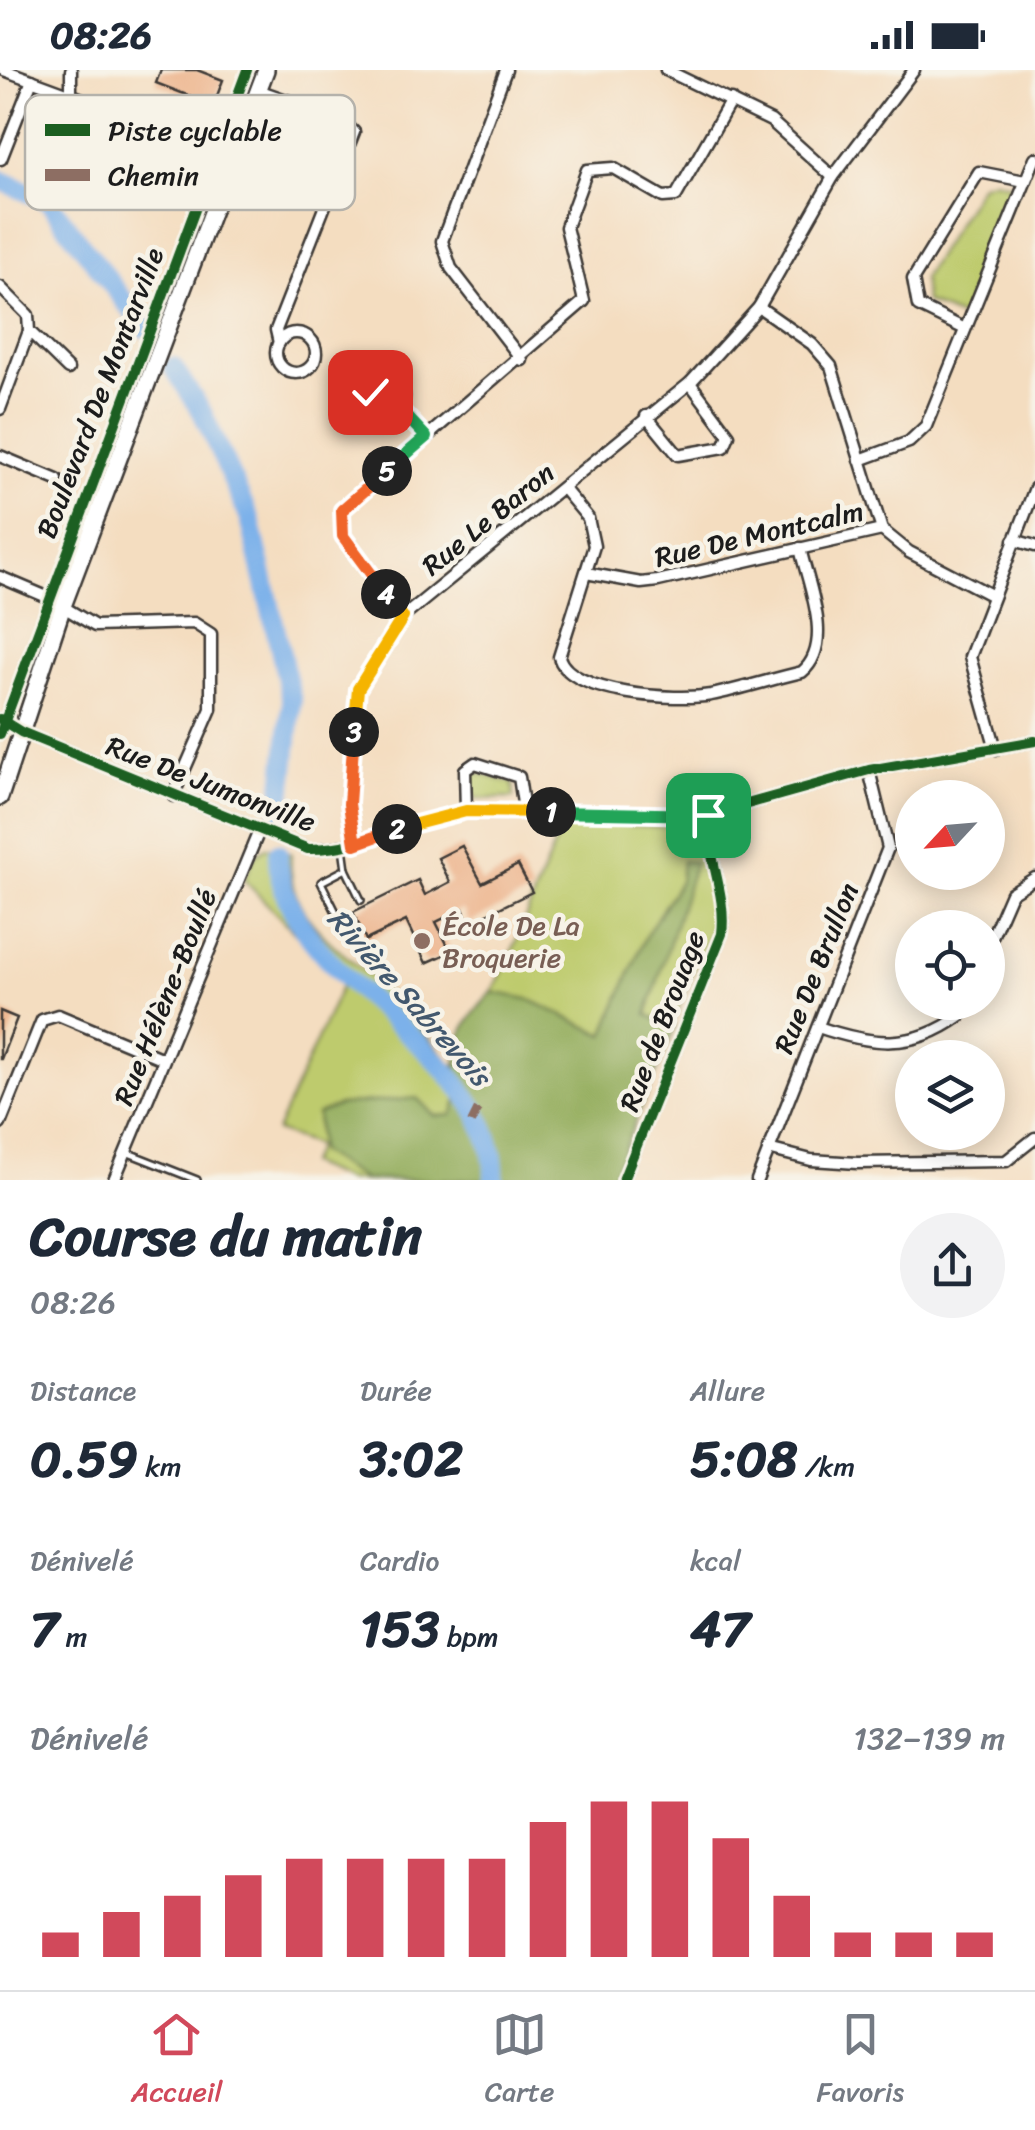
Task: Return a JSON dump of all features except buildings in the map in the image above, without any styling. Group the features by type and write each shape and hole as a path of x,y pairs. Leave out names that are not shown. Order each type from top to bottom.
{"street":[{"path":"4,70 71,95 71,70"},
{"path":"506,70 442,241 451,268 522,360"},
{"path":"666,70 771,121 832,177"},
{"name":"Rue Le Baron","path":"355,844 349,804 358,689 403,617 690,384 732,342 758,308 832,177 908,72"},
{"path":"260,76 296,95"},
{"path":"26,95 32,80"},
{"path":"1,158 25,98"},
{"path":"403,617 343,536 342,510 522,360 584,301 566,227 587,170 614,168 663,197 676,196 731,100"},
{"path":"860,460 909,442 926,426 1035,158"},
{"path":"966,329 918,306 913,279 979,172 1024,181"},
{"name":"Boulevard De Montarville","path":"0,797 63,606 215,210"},
{"path":"278,342 295,333 308,338 316,355 310,367 292,374 281,367 276,355 276,330 323,210"},
{"path":"0,288 28,315 30,331 0,408"},
{"path":"758,308 812,344 831,366 882,530 909,552 992,596"},
{"path":"30,331 68,369"},
{"path":"646,416 678,455 724,447 729,435 690,384"},
{"path":"399,408 426,437"},
{"path":"0,456 57,480"},
{"path":"563,488 592,528 594,546 560,657 562,667 570,675 608,690 708,696 802,672 814,662 820,642 800,548"},
{"path":"996,749 970,657 1035,488"},
{"name":"Rue De Montcalm","path":"586,572 641,583 882,530"},
{"path":"1014,540 1035,546"},
{"path":"0,576 95,626 194,623 210,634 211,709 174,796"},
{"name":"Rue De Jumonville","path":"0,719 21,732 308,850 355,844 440,815 466,811 708,815 869,770 1035,741"},
{"path":"466,811 464,770 475,763 518,777 523,782 524,810"},
{"name":"Rue De Brullon","path":"756,1180 888,848 869,770"},
{"name":"Rue de Brouage","path":"623,1180 722,934 722,890 708,840 708,815"},
{"name":"Rue Hélène-Boullé","path":"114,1180 259,831"},
{"path":"1004,910 1011,893 1035,878"},
{"path":"0,1124 42,1020 50,1015 58,1014 163,1059"},
{"path":"818,1027 866,1042 910,1042 952,1020"},
{"path":"768,1149 811,1160 856,1163 1006,1161 1035,1138"}],"lane":[{"path":"342,846 346,869 361,900"},
{"path":"336,912 321,882 346,869"},
{"path":"126,1152 197,1180"}],"green space":[{"path":"994,180 1016,186 962,318 925,302 923,278 981,184"},
{"path":"474,772 513,783 514,798 475,799 470,778"},
{"path":"563,822 685,828 699,849 710,890 711,930 609,1180 346,1180 308,1164 317,1146 276,1131 343,982 244,880 255,855 267,847 291,854 297,899 307,917 396,1001 454,1067 510,957"},
{"path":"682,861 695,862 647,1015 676,1026 611,1180 364,1180 319,1152 317,1114 339,1105 417,1098 435,1116 451,1115 458,1092 457,1053 461,1035 492,992 528,999 604,1035 645,937 680,881"}],"waterway":[{"name":"Rivière Sabrevois","path":"0,180 25,191"},
{"name":"Rivière Sabrevois","path":"55,210 145,328"},
{"name":"Rivière Sabrevois","path":"173,367 202,412 250,519 292,701 280,817"},
{"name":"Rivière Sabrevois","path":"278,853 287,899 312,941 463,1091 486,1133 494,1180"}],"marked path":[{"path":"471,1123 480,1105"}],"cycle path":[{"path":"238,95 247,70"},
{"path":"0,734 195,210"},
{"path":"0,719 21,732 308,849 348,845 466,811 708,815 869,770 1035,741"},
{"path":"623,1180 722,934 722,903 708,815"}],"place":[{"name":"École De La Broquerie","path":"422,941"}],"route":[{"path":"370,392 374,408 390,414 399,408 426,437 342,510 343,536 403,617 358,689 349,804 355,844 440,815 490,809 708,815"}]}
